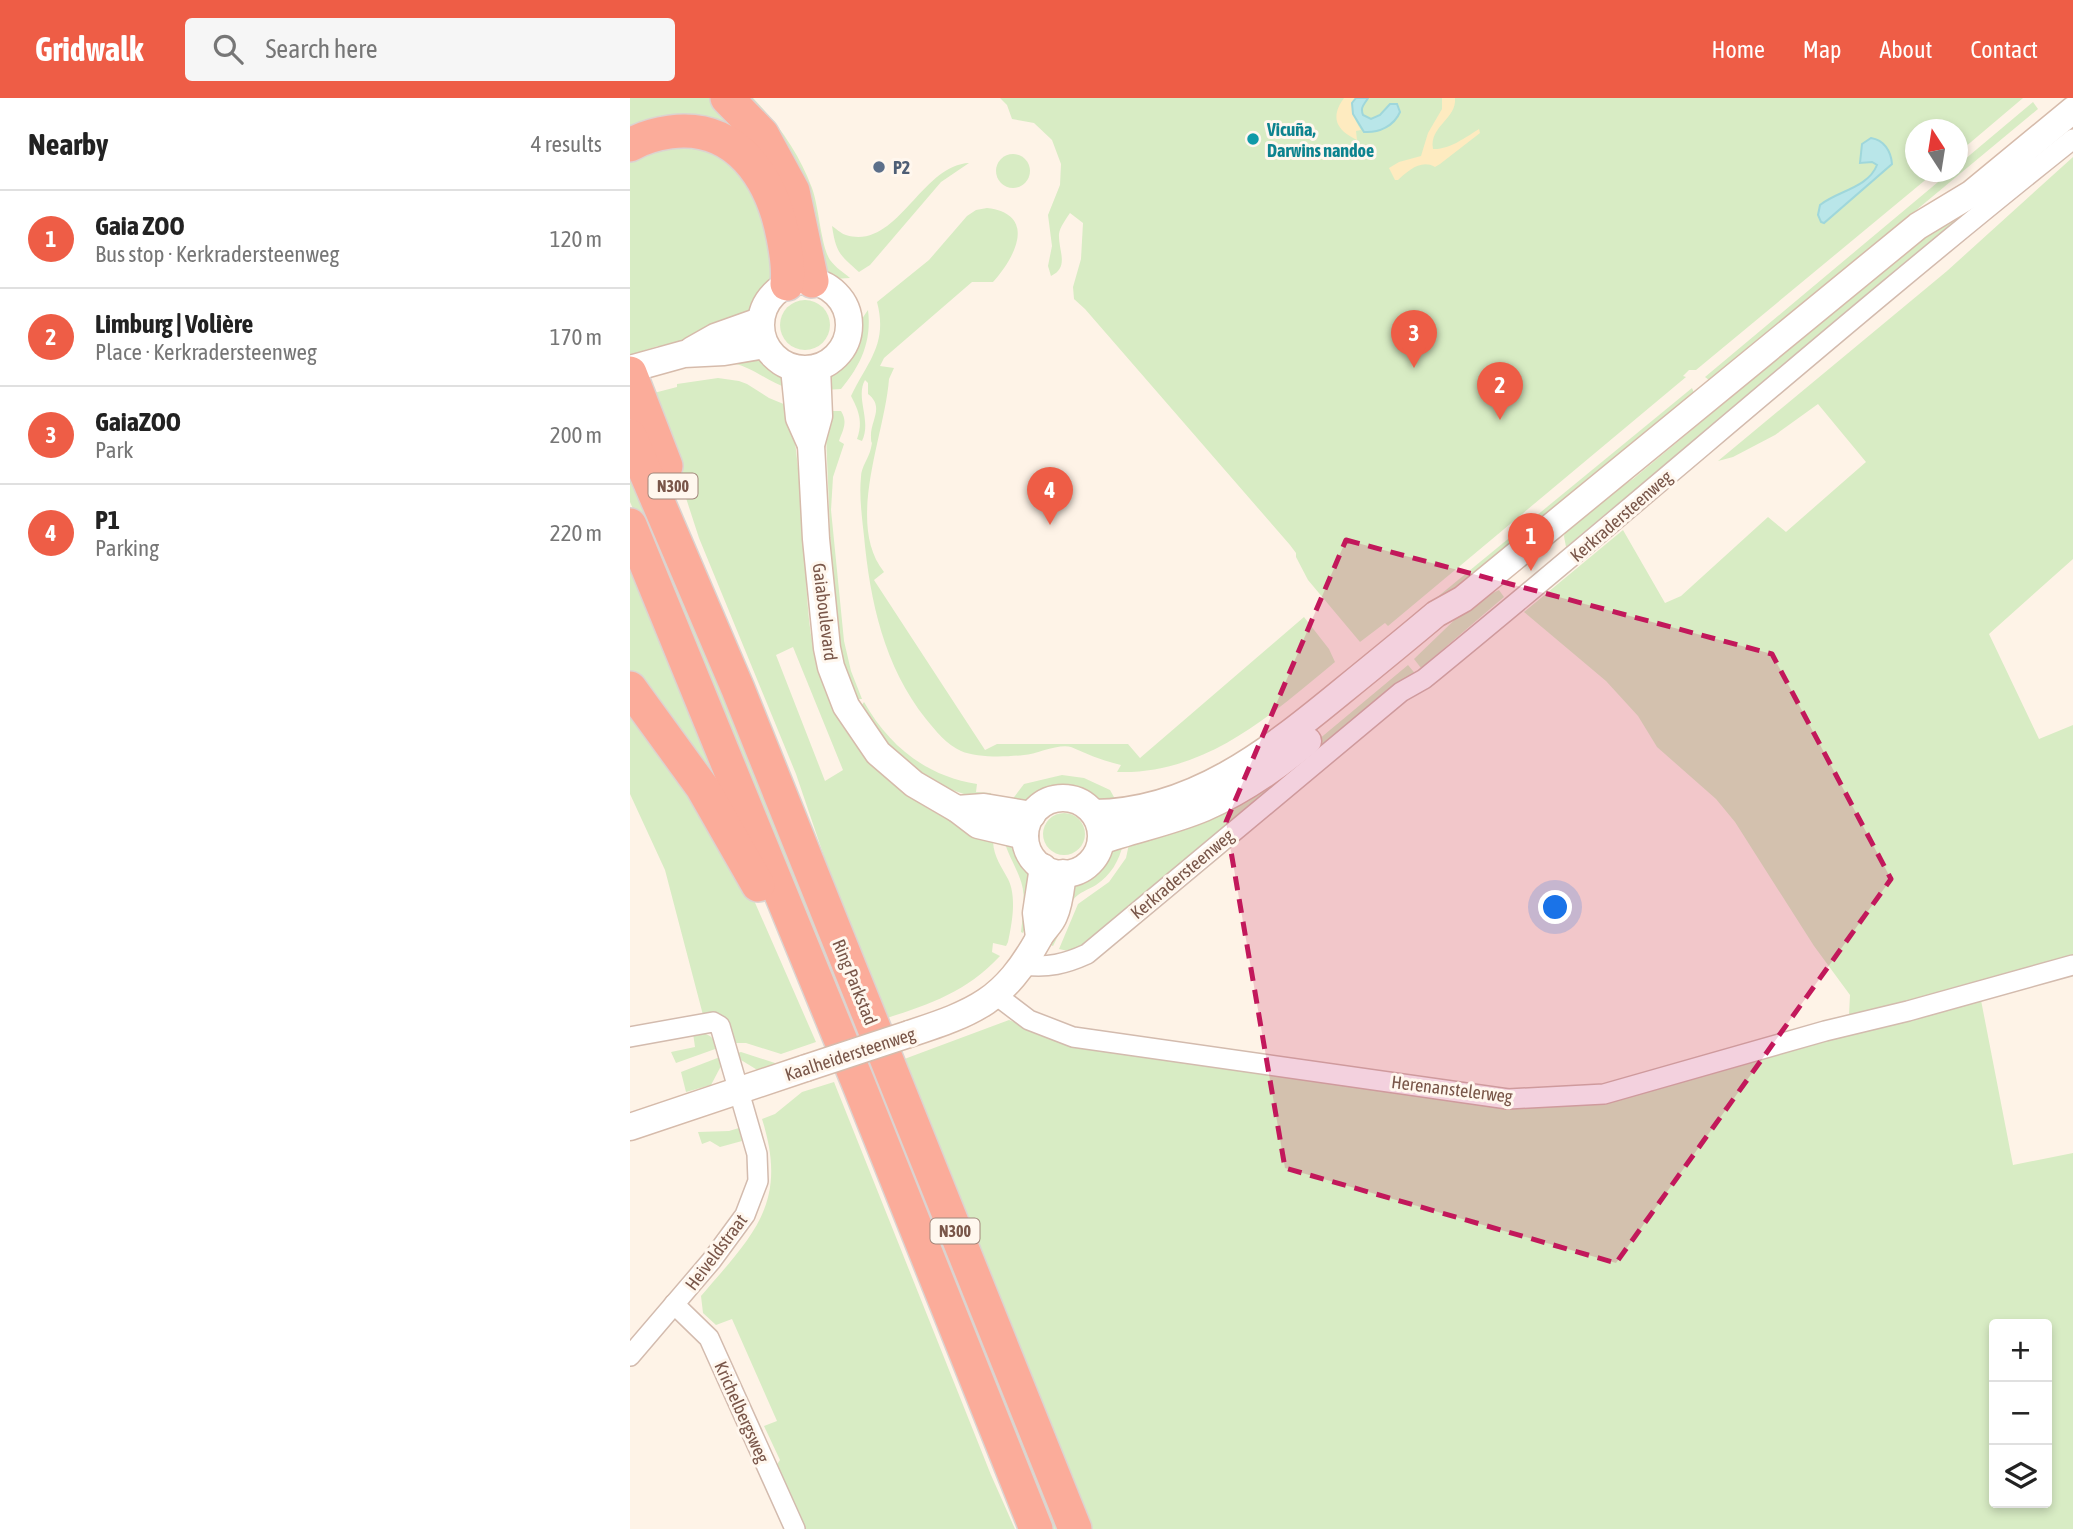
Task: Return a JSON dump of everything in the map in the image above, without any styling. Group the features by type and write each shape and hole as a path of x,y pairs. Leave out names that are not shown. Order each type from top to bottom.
{"highway":[{"path":"727,98 762,134 793,191 799,283"},
{"path":"630,145 663,133 688,130 704,132 732,145 762,177 776,209 788,274 799,283"},
{"name":"N300","path":"639,368 690,528 695,586"},
{"name":"Ring Parkstad","path":"630,436 695,586 1075,1529"},
{"name":"Ring Parkstad","path":"630,525 828,1009 1036,1529"},
{"name":"N300","path":"630,688 702,787 828,1009"}],"main road":[{"name":"Kerkradersteenweg","path":"1094,813 1124,812 1203,788 1245,766 1287,736 1436,614 1462,598 1919,226 1971,194 2066,116"},
{"path":"799,283 829,288 836,293 845,307 849,324 848,336 837,356 805,368 782,363 762,333 766,303 771,295 799,283"},
{"path":"639,368 684,354 724,352 762,333"},
{"name":"Gaiaboulevard","path":"805,368 819,416 811,445 824,630 838,687 846,706 878,753 914,784 957,809 978,825 1028,825"},
{"name":"Kerkradersteenweg","path":"1101,841 1202,808 1236,793 1271,771 1408,659 1462,598"},
{"path":"1062,798 1080,801 1094,813 1100,826 1101,841 1094,858 1086,866 1075,872 1053,870 1030,854 1028,825 1045,802 1062,798"},
{"name":"Kaalheidersteenweg","path":"630,1127 958,1017 996,995 1034,966 1039,937 1054,917 1053,870"}],"street":[{"name":"Kerkradersteenweg","path":"1034,966 1066,963 1087,954 1401,692 1424,679 1529,594 1893,285 2066,116"},
{"name":"Herenanstelerweg","path":"996,995 1029,1020 1073,1037 1508,1098 1604,1094 1825,1031 2073,965"},
{"name":"Heiveldstraat","path":"630,1037 709,1023 717,1024 722,1030 757,1154 759,1175 745,1215 630,1356"},
{"name":"Krichelbergsweg","path":"674,1304 709,1338 794,1529"}],"highlighted area":[{"path":"1346,540 1772,654 1891,879 1616,1263 1285,1168 1226,822"}],"green space":[{"path":"630,98 712,98 753,154 630,137"},
{"path":"738,98 753,98 780,129 794,151 812,188 827,254 850,278 833,279 825,275"},
{"path":"1000,98 2023,98 1968,145 1968,119 1905,119 1905,182 1923,182 1696,370 1689,370 1683,376 1686,377 1388,626 1385,623 1360,642 1308,580 1290,545 1074,299 1073,287 1081,259 1083,223 1070,213 1059,234 1062,263 1051,276 1048,266 1052,246 1048,215 1060,185 1061,164 1052,140 1034,123 1012,119 1007,105"},
{"path":"2033,102 2038,109 1968,167 1968,157"},
{"path":"2055,132 2059,136 1566,547 1564,536 1567,529 1583,513 1633,479"},
{"path":"659,141 727,152 774,228 771,286 752,311 660,350 658,346 630,355 630,154"},
{"path":"1013,154 1025,159 1030,171 1025,183 1013,188 1001,183 996,171 1001,159"},
{"path":"2073,157 2073,559 1989,634 2039,739 2073,725 2073,959 1849,1015 1850,995 1814,946 1735,822 1716,799 1657,747 1638,716 1606,681 1524,612 1623,530 1665,603 1681,596 1768,517 1786,532 1866,462 1818,404 1775,435 1733,457 1718,461 1947,271"},
{"path":"969,163 941,182 870,265 859,272 840,253 832,226 846,235 864,237 880,231 895,220 937,177 952,167"},
{"path":"1938,182 1950,182 1714,378 1709,380 1705,377"},
{"path":"987,208 1003,212 1013,219 1017,228 1017,238 1009,261 993,282 972,282 884,358 880,366 894,368 889,379 867,504 868,529 873,552 884,572 874,580 985,750 997,744 1128,744 1140,758 1304,617 1329,649 1335,662 1261,721 1235,738 1179,764 1149,770 1117,772 1121,765 1066,746 1009,756 983,756 961,751 937,732 912,699 899,677 882,632 870,585 860,492 861,473 872,445 871,431 876,404 868,394 868,383 865,380 862,387 865,433 862,441 857,439 859,417 851,396 878,341 880,317 877,302 929,260 967,216 976,210"},
{"path":"805,300 823,307 830,325 823,343 805,350 787,343 780,325 787,307"},
{"path":"868,310 868,332 859,362 841,389 824,390 828,376 853,346 859,323"},
{"path":"761,358 784,377 790,389 744,366 727,362"},
{"path":"718,378 739,381 786,405 792,413 803,515 811,633 821,680 834,711 851,739 872,764 896,786 952,821 984,834 983,840 993,842 996,857 1011,886 1013,902 1008,942 1006,946 993,943 992,952 1000,956 987,969 960,988 932,1002 884,1019 844,915 796,774 699,538 650,394 677,387 677,384","holes":["793,647 843,770 825,781 776,655"]},
{"path":"1692,388 1694,393 1392,645 1374,651 1374,649"},
{"path":"825,411 841,411 844,419 839,441 844,444 833,477 831,510 844,641 851,671 862,699 856,699 841,658 832,578"},
{"path":"630,461 1064,1529 1046,1529 689,636 630,502"},
{"path":"630,550 745,832 630,677"},
{"path":"1499,590 1504,597 1421,668 1414,659 1471,604"},
{"path":"1408,665 1418,677 1081,948 1068,951 1059,949 1078,904 1109,882 1126,858 1129,844 1288,765"},
{"path":"864,702 897,745 925,766 941,774 977,784 976,792 991,793 989,801 946,787 914,769 874,727 860,708"},
{"path":"630,704 746,882 816,1042 781,1054 746,1043 734,1043 726,1021 703,1015 665,870 630,794"},
{"path":"1062,775 1084,778 1110,790 1119,806 1099,802 1079,790 1063,788 1047,791 1026,802 1008,805 1024,784"},
{"path":"1064,813 1079,819 1085,834 1079,849 1064,855 1049,849 1043,834 1049,819"},
{"path":"1004,839 1021,853 1028,862 1031,873 1031,904 1023,933 1023,890"},
{"path":"1123,844 1117,862 1106,877 1073,900 1056,941 1051,945 1074,883 1093,870 1109,850"},
{"path":"1980,995 2013,1165 2073,1153 2073,1529 1086,1529 899,1061 1009,1020 1029,1028 1555,1101"},
{"path":"693,1033 708,1035 718,1048 676,1063 671,1052 695,1047"},
{"path":"737,1053 778,1064 759,1071 741,1060"},
{"path":"720,1057 721,1066 711,1085 686,1092 681,1072"},
{"path":"834,1082 1015,1529 804,1529 776,1466 780,1460 764,1426 777,1421 732,1319 716,1325 703,1313 701,1296 750,1236 768,1196 771,1174 762,1119 775,1114 802,1092"},
{"path":"739,1128 742,1141 720,1147 710,1141 702,1144 698,1132 729,1131"}],"sand":[{"path":"1344,98 1356,98 1352,110 1361,130 1356,131 1357,140 1344,132 1337,122 1337,111"},
{"path":"1442,98 1455,98 1454,105 1452,112 1435,134 1433,149 1451,145 1479,129 1480,133 1435,167 1420,165 1395,180 1389,168 1399,162 1421,156 1428,133 1442,109"}],"water":[{"path":"1356,98 1368,98 1362,112 1371,119 1380,115 1390,104 1397,104 1400,112 1385,128 1364,132 1353,114 1352,103"},
{"path":"1871,138 1886,147 1892,164 1824,223 1821,222 1818,215 1820,205 1859,184 1873,173 1877,165 1872,162 1860,163 1862,144"}],"place":[{"name":"Vicuña, Darwins nandoe","path":"1253,139"},
{"name":"P2","path":"879,167"},
{"name":"GaiaZOO","path":"1414,368"},
{"name":"Limburg | Volière","path":"1500,420"},
{"name":"P1","path":"1050,525"},
{"name":"Gaia ZOO","path":"1531,571"}]}
